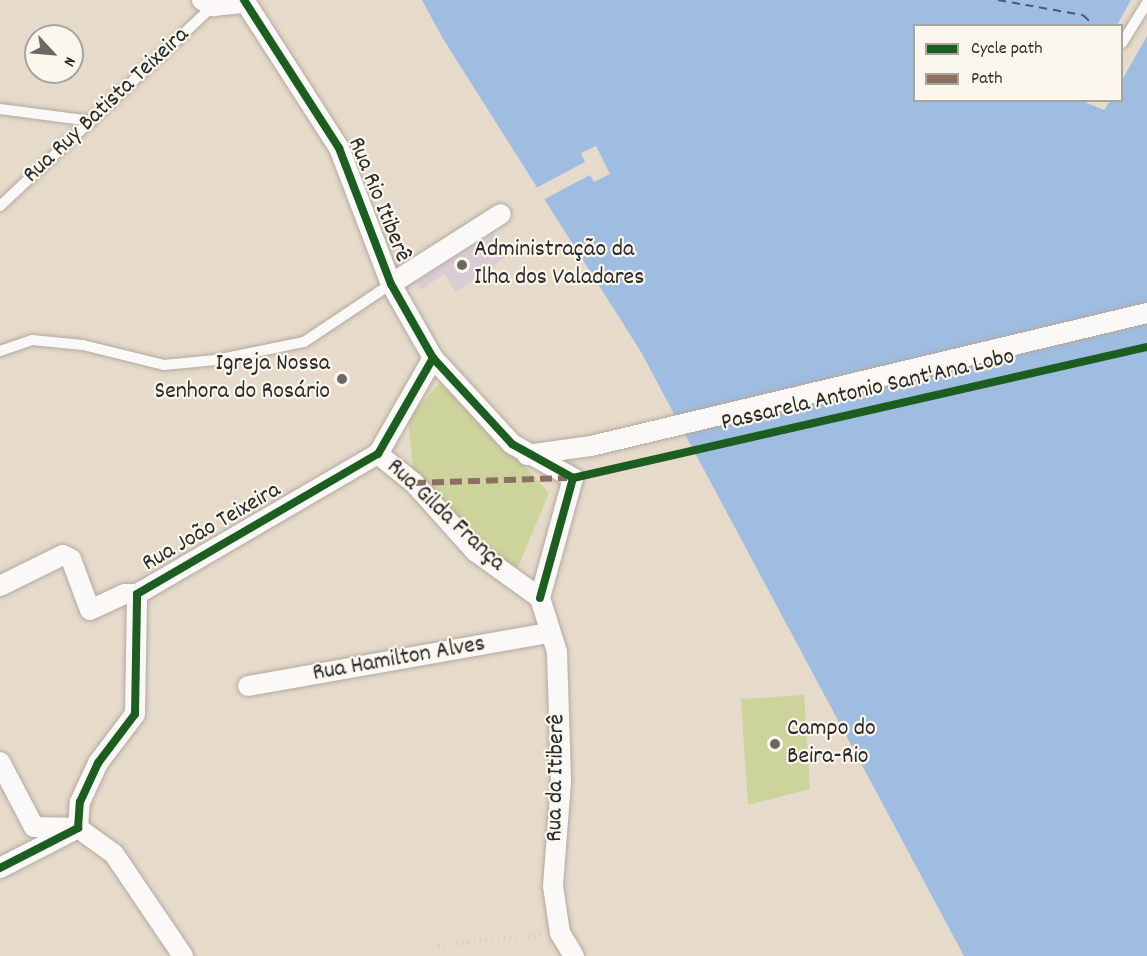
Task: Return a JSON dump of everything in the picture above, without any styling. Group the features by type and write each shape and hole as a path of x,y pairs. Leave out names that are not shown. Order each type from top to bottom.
{"street":[{"path":"208,3 244,2"},
{"name":"Rua Rio Itiberê","path":"244,2 339,148 391,284 433,358 512,444 527,455 573,478 540,598"},
{"path":"391,284 501,214"},
{"path":"527,455 591,446 1147,313"},
{"path":"378,454 433,358"},
{"name":"Rua João Teixeira","path":"78,828 80,802 98,763 135,714 137,594 378,454"},
{"name":"Rua Gilda França","path":"378,454 414,483 476,552 540,598"},
{"path":"0,586 63,555 71,560 90,610 125,594 137,594"},
{"name":"Rua da Itiberê","path":"540,598 557,652 561,782 553,886 560,933 574,956"},
{"name":"Rua Hamilton Alves","path":"248,686 550,633"},
{"path":"0,762 34,827 78,828 114,855 183,956"},
{"path":"0,868 78,828"}],"lane":[{"name":"Rua Ruy Batista Teixeira","path":"0,206 91,121 208,3"},
{"path":"1123,41 1147,3"},
{"path":"0,109 91,121"},
{"path":"0,351 32,340 83,345 164,365 216,360 304,342 391,284"}],"path":[{"path":"438,945 560,933"}],"green space":[{"path":"440,383 472,406 549,493 518,567 497,564 457,529 413,468 408,417"},
{"name":"Campo do Beira-Rio","path":"804,695 810,789 748,805 741,699"}],"water":[{"path":"422,0 1147,0 1147,956 964,956 641,352 442,37"}],"pier":[{"path":"1131,0 1147,0 1147,36 1123,78 1123,24 1118,24"},
{"path":"1084,102 1109,102 1104,110"},
{"path":"596,146 610,174 594,182 590,175 541,201 534,189 585,162 581,153"}],"building":[{"name":"Administração da Ilha dos Valadares","path":"493,233 508,255 456,292 444,274 421,290 416,282"}],"ferry route":[{"path":"998,0 1083,15 1093,24"}],"marked path":[{"path":"414,483 567,478"}],"cycle path":[{"path":"244,0 339,148 391,284 433,358 512,444 573,478"},
{"name":"Passarela Antonio Sant'Ana Lobo","path":"573,478 1147,347"},
{"path":"0,868 78,828 80,802 98,763 135,714 137,594 378,454 433,358"},
{"path":"540,598 573,478"}],"place":[{"name":"Administração da Ilha dos Valadares","path":"462,265"},
{"name":"Igreja Nossa Senhora do Rosário","path":"342,379"},
{"name":"Campo do Beira-Rio","path":"775,744"}]}
